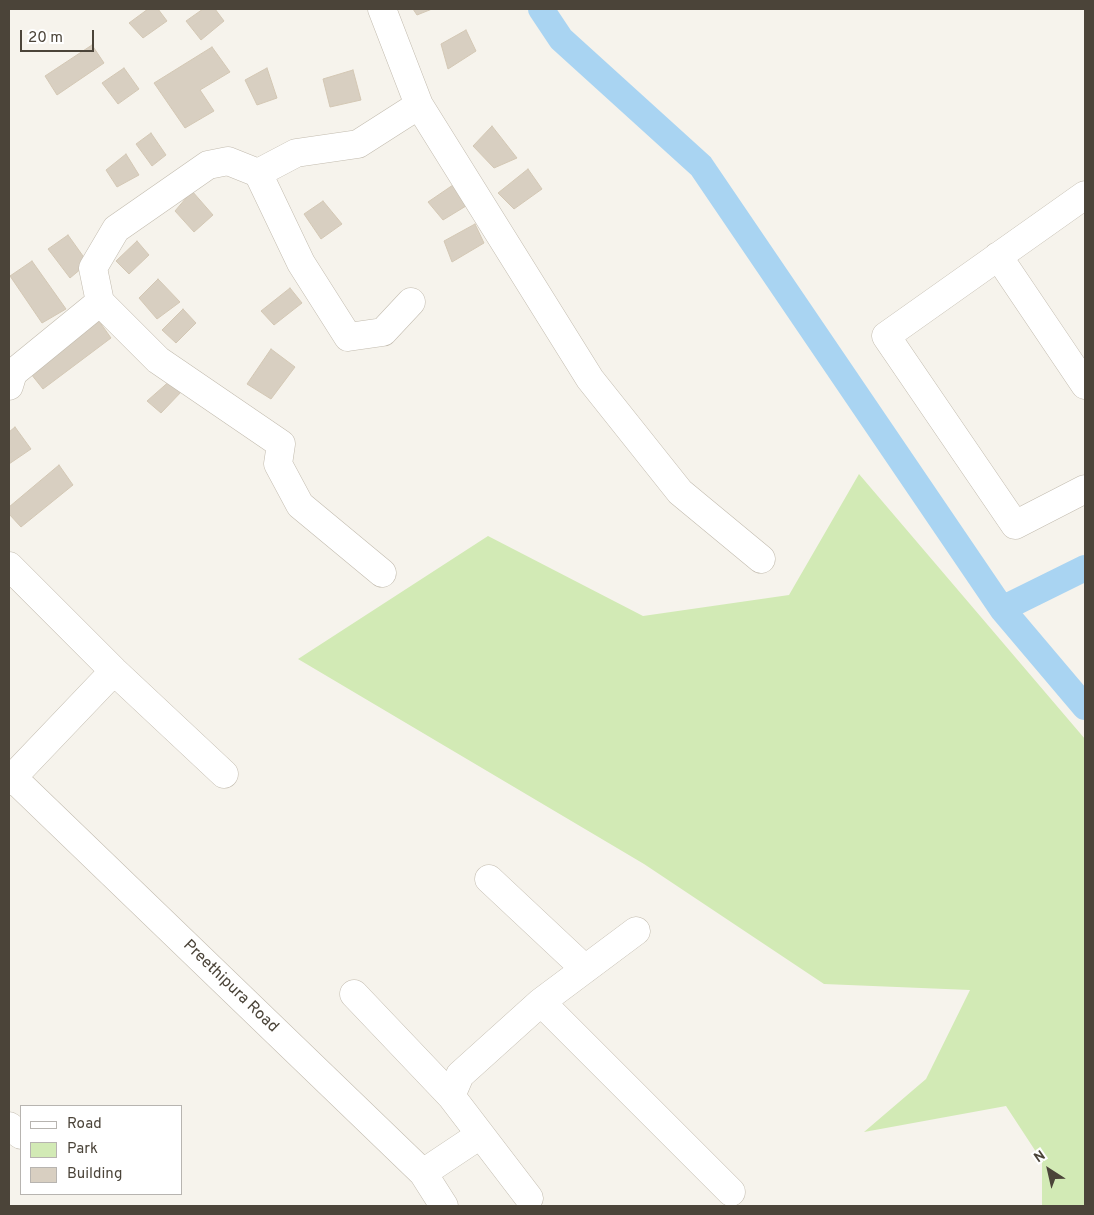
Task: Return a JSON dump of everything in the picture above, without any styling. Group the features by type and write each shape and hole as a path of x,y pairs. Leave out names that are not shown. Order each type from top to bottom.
{"street":[{"path":"382,9 420,105 590,379 680,492 761,559"},
{"path":"258,173 296,153 358,144 420,105"},
{"path":"382,573 300,505 278,464 281,444 158,360 100,302 93,268 116,229 208,165 228,161 258,173 301,263 348,337 382,332 411,302"},
{"path":"1085,194 886,336 1015,526 1085,490"},
{"path":"998,256 1085,385"},
{"path":"9,386 13,373 100,302"},
{"path":"9,566 114,671 224,774"},
{"path":"10,777 114,671"},
{"name":"Preethipura Road","path":"10,777 423,1174 444,1206"},
{"path":"489,880 584,969"},
{"path":"451,1096 460,1075 541,1002 636,931"},
{"path":"354,994 451,1096 529,1198"},
{"path":"541,1002 731,1192"},
{"path":"9,1126 20,1134"},
{"path":"423,1174 480,1135"}],"green space":[{"path":"859,474 1085,739 1085,1206 1042,1206 1042,1161 1006,1106 864,1132 926,1079 970,990 824,984 644,864 298,659 488,536 643,616 789,595"}],"building":[{"path":"148,9 158,9 167,21 143,38 129,23"},
{"path":"203,9 215,9 224,21 201,40 186,21"},
{"path":"413,9 432,9 417,15"},
{"path":"466,30 476,51 448,69 441,44"},
{"path":"92,45 104,63 57,95 45,76"},
{"path":"212,47 230,72 200,90 214,111 185,128 154,83"},
{"path":"124,68 139,89 118,104 102,83"},
{"path":"267,68 277,98 257,105 245,80"},
{"path":"353,70 361,100 330,107 323,79"},
{"path":"492,126 517,158 494,168 473,146"},
{"path":"151,133 166,155 152,166 136,144"},
{"path":"126,154 139,175 117,187 106,170"},
{"path":"528,169 542,189 514,209 498,193"},
{"path":"453,185 466,206 443,220 428,202"},
{"path":"192,191 213,215 194,232 175,211"},
{"path":"323,201 342,224 321,239 304,214"},
{"path":"475,224 484,243 452,262 444,241"},
{"path":"68,235 88,263 70,278 48,249"},
{"path":"137,241 149,255 129,274 116,261"},
{"path":"32,261 66,309 42,323 10,276"},
{"path":"158,279 180,302 157,319 139,298"},
{"path":"290,288 302,303 274,325 261,311"},
{"path":"183,309 196,323 176,343 162,330"},
{"path":"99,321 111,338 43,389 31,374"},
{"path":"271,349 295,367 271,399 247,384"},
{"path":"172,379 183,390 161,413 147,401"},
{"path":"15,427 31,449 9,464 9,432"},
{"path":"59,465 73,485 21,527 9,514 9,507"}],"waterway":[{"path":"541,9 561,39 701,166 1002,609 1085,707"},
{"path":"1002,609 1085,568"}]}
